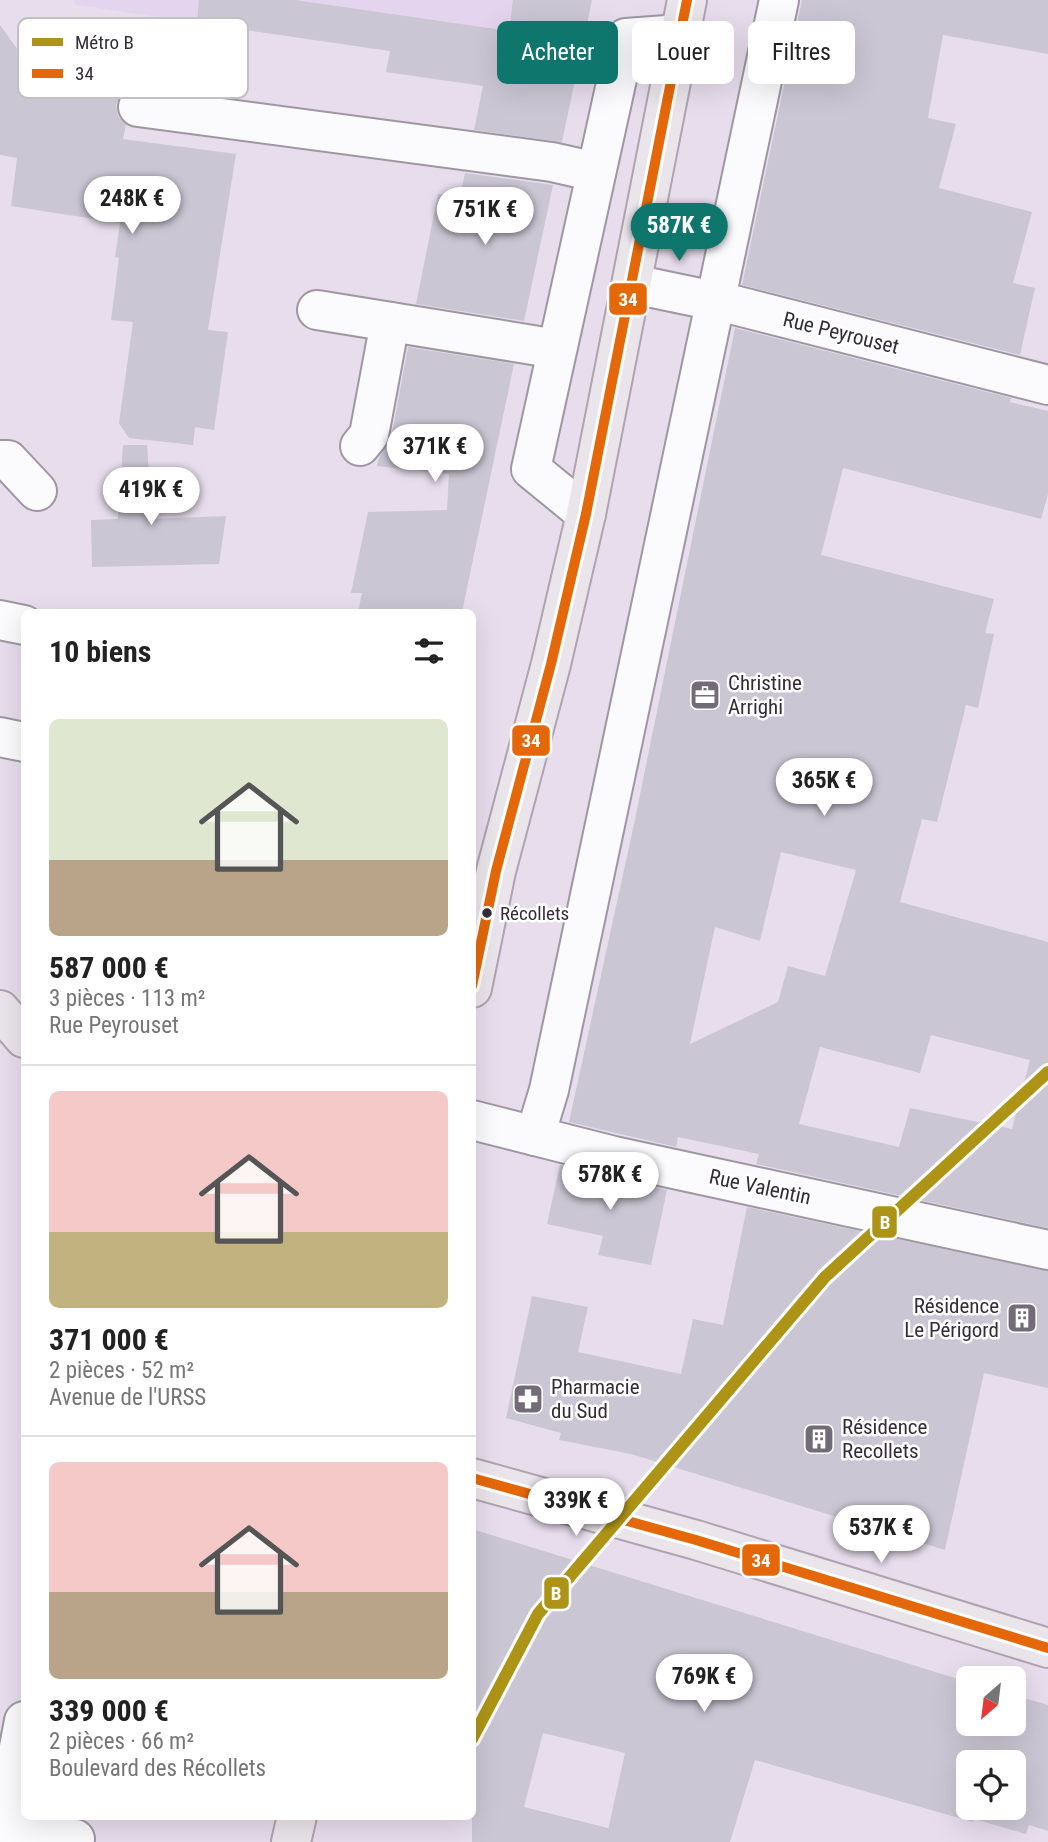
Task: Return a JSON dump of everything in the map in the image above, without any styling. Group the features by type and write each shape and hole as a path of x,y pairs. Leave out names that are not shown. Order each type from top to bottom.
{"main road":[{"path":"476,968 496,871 551,664 586,514 684,17"},
{"path":"0,1010 21,1034"},
{"path":"476,1479 696,1539 1048,1648"},
{"path":"291,1842 296,1820"}],"street":[{"path":"535,1136 549,1090 779,0"},
{"path":"586,514 531,469 626,38 684,17"},
{"path":"138,107 552,162 596,172"},
{"name":"Rue Peyrouset","path":"633,284 714,301 1048,385"},
{"path":"317,310 557,349"},
{"path":"360,446 369,435 390,322"},
{"path":"0,460 8,460 37,491"},
{"path":"0,620 21,624"},
{"path":"0,737 21,741"},
{"name":"Rue Valentin","path":"476,1121 614,1156 1048,1250"},
{"path":"21,1735 2,1825 75,1839"}],"shaded area":[{"path":"75,0 592,0 588,21 497,21 497,66 248,30 248,18 165,18 76,5"}],"building":[{"path":"199,0 295,0 497,29 497,84 574,84 562,142 474,130 483,86 386,72 390,51 248,30 248,18 197,18"},
{"path":"513,0 592,0 588,21 510,21"},
{"path":"802,0 1048,0 1048,54 943,35 928,118 956,124 939,188 1032,212 1013,283 1035,288 1020,355 742,285 784,84 855,84 855,21 798,21"},
{"path":"0,25 18,50 18,98 120,98 116,105 118,116 126,125 123,139 236,154 208,330 228,332 214,430 195,427 193,445 129,438 119,423 133,322 111,320 119,258 115,257 120,223 11,206 17,158 0,155"},
{"path":"465,173 553,185 524,321 416,304 438,194 460,197"},
{"path":"735,328 1011,398 1010,402 1048,411 1048,494 1041,519 843,468 821,555 994,599 985,633 994,634 978,708 966,705 937,822 922,819 900,902 1048,942 1048,1228 756,1164 759,1154 678,1137 676,1147 569,1122 634,824","holes":["781,852 856,870 825,976 788,966 778,1002 690,1044 715,927 760,941","931,1035 1030,1060 1012,1129 910,1108 899,1147 799,1124 820,1047 920,1073"]},
{"path":"408,347 514,364 463,609 359,609 362,593 351,593 368,512 447,510 449,474 377,466 379,457 391,439"},
{"path":"123,445 147,445 152,519 226,516 219,564 92,567 91,520 118,519"},
{"path":"560,1165 667,1190 651,1265 598,1255 603,1236 547,1224"},
{"path":"747,1207 1048,1271 1048,1388 984,1373 945,1550 631,1454 559,1440 561,1433 506,1418 532,1296 588,1307 578,1352 681,1374 693,1319 723,1325"},
{"path":"476,1530 956,1678 956,1736 1026,1736 1026,1699 1048,1705 1048,1831 1029,1825 1026,1834 977,1820 1026,1820 1026,1750 956,1750 956,1817 755,1760 730,1842 472,1842 472,1820 476,1820","holes":["543,1733 625,1753 608,1830 524,1807"]}],"metro line":[{"name":"B","path":"476,1731 538,1614 825,1277 1048,1072"}],"transit line":[{"name":"34","path":"476,967 496,871 551,664 586,514 687,0"},
{"name":"34","path":"476,1479 696,1540 1048,1648"}],"place":[{"name":"Christine Arrighi","path":"705,695"},
{"name":"Récollets","path":"487,913"},
{"name":"Résidence Le Périgord","path":"1022,1318"},
{"name":"Pharmacie du Sud","path":"528,1399"},
{"name":"Résidence Recollets","path":"819,1439"}]}
